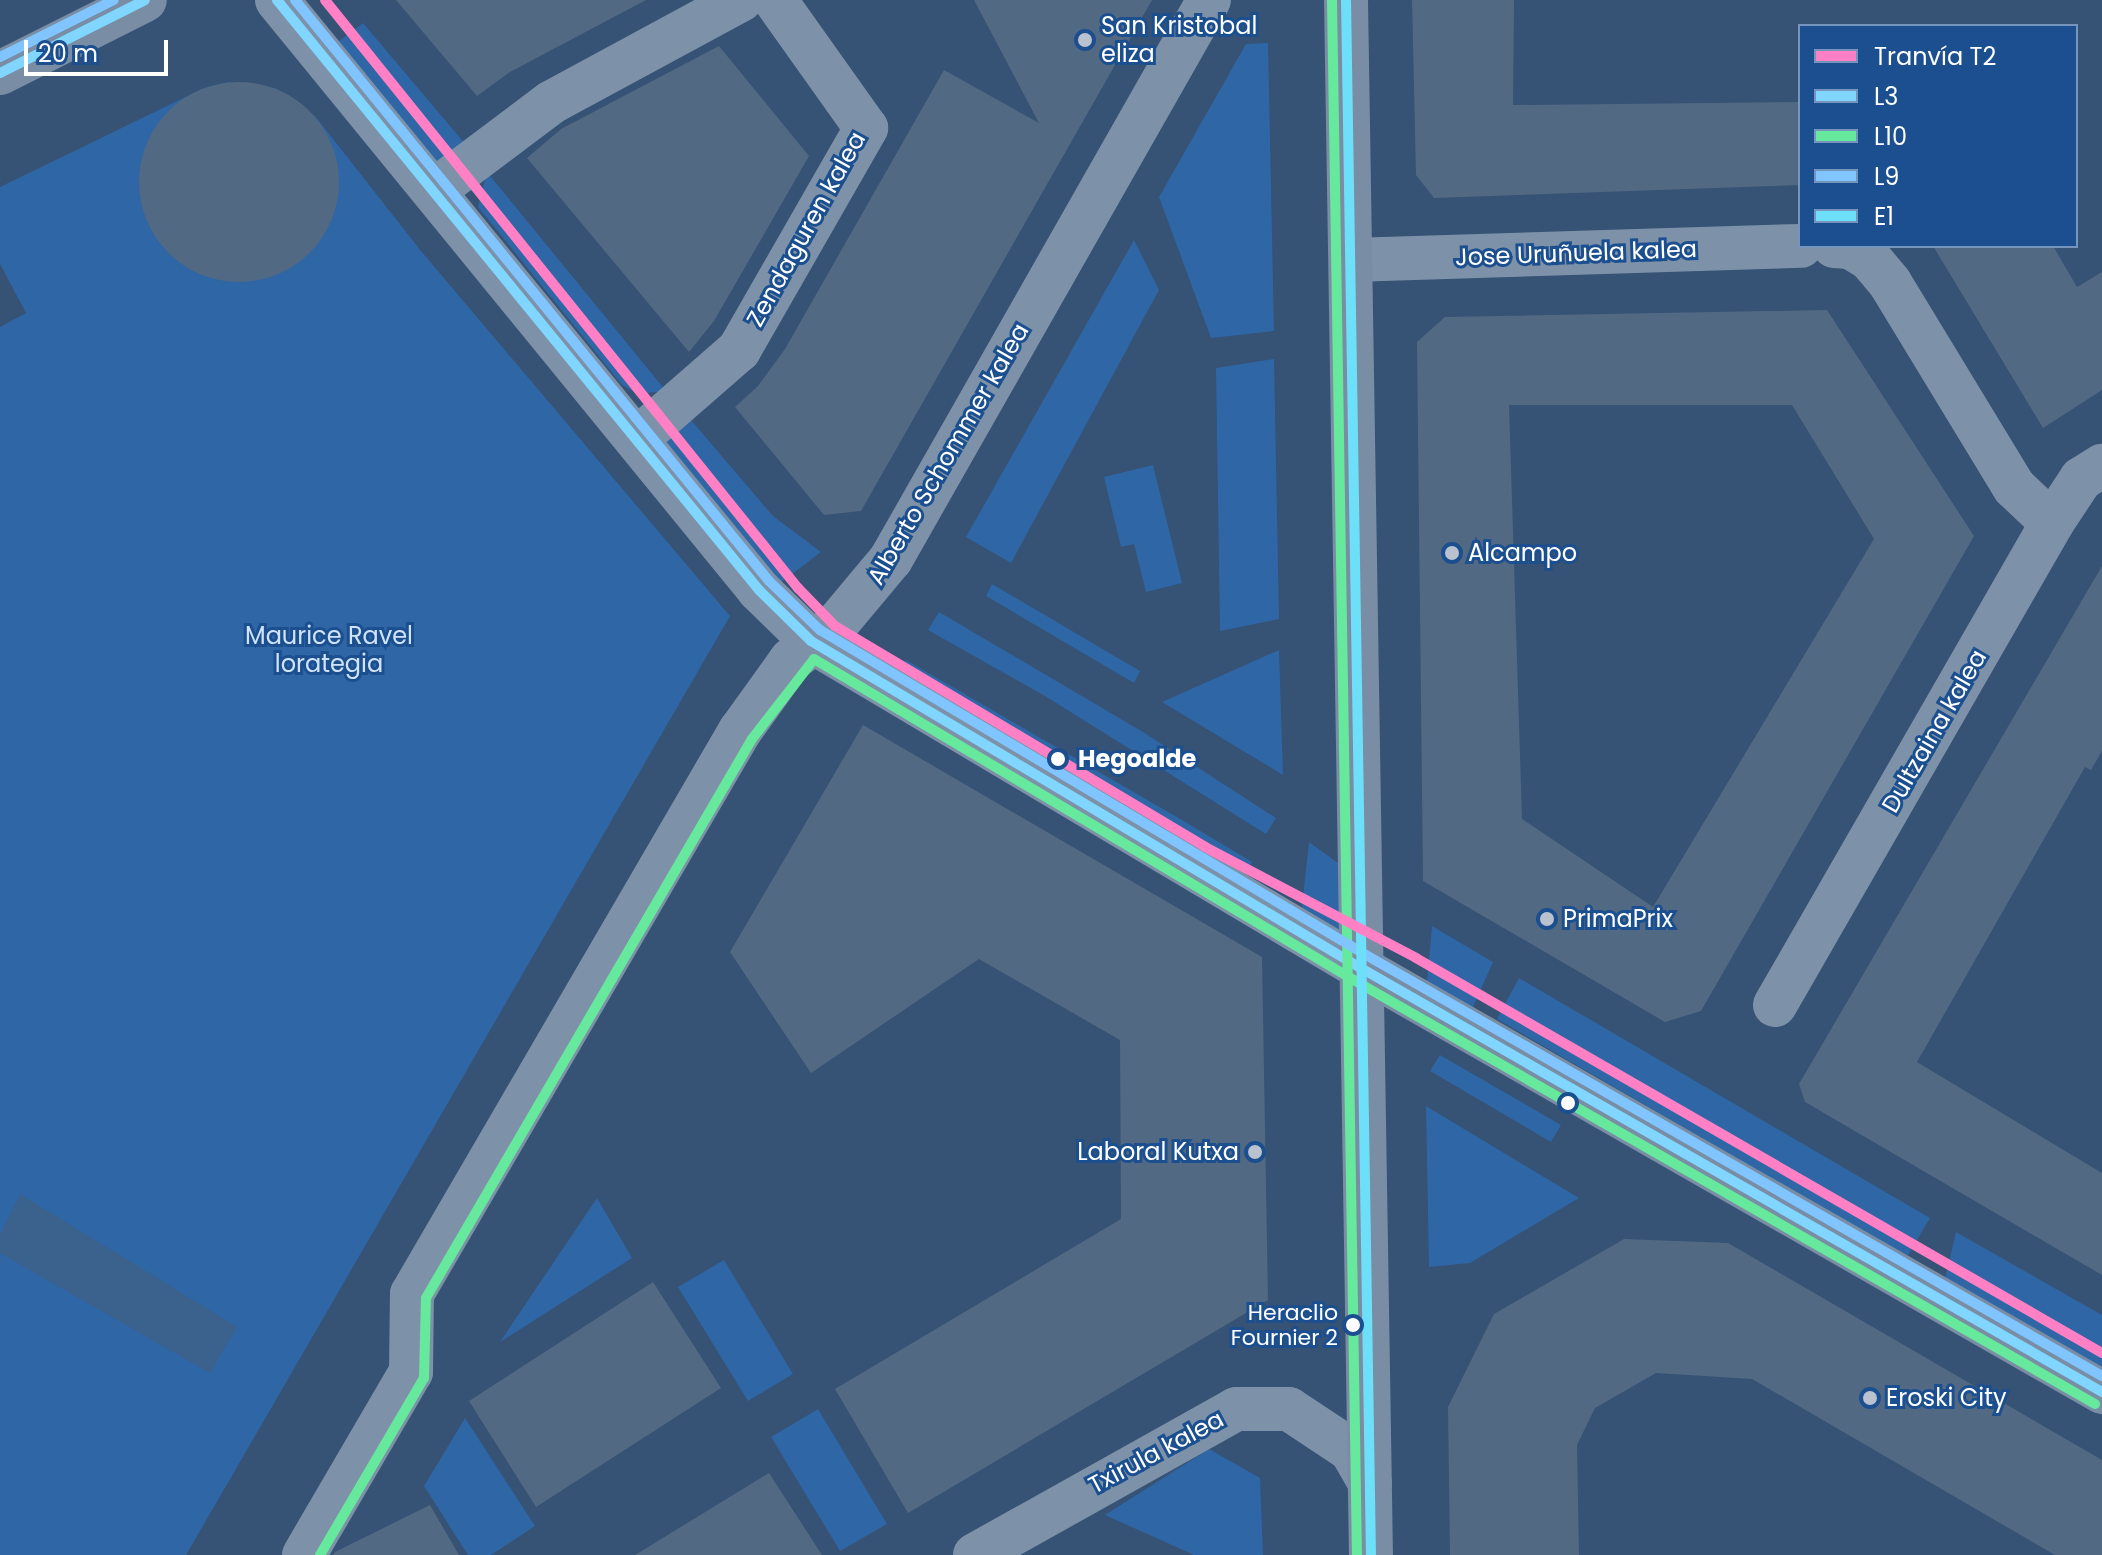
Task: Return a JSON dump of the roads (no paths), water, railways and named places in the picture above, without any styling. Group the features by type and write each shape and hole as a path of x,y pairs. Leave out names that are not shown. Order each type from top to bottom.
{"main road":[{"path":"0,73 145,0"},
{"path":"1345,1 1371,1555"},
{"path":"1359,967 2102,1392"}],"street":[{"path":"257,0 285,12 436,189 759,590 811,641 1359,967"},
{"path":"436,189 552,102 741,0"},
{"name":"Zendaguren kalea","path":"638,438 739,350 866,128 775,0"},
{"name":"Alberto Schommer kalea","path":"304,1555 411,1372 412,1294 740,731 811,641 870,590 891,559 1209,0"},
{"name":"Jose Uruñuela kalea","path":"1351,260 1798,246"},
{"path":"1852,248 1870,259 1890,283 2014,487 2052,523"},
{"name":"Dultzaina kalea","path":"1775,1005 2052,523 2081,479 2102,466"},
{"name":"Txirula kalea","path":"975,1555 1236,1409 1289,1409 1351,1450 1370,1483"}],"tram line":[{"name":"T2","path":"325,0 798,588 835,626 1205,847 1416,958 2102,1353"}],"place":[{"name":"San Kristobal eliza","path":"1085,40"},
{"name":"Alcampo","path":"1452,553"},
{"name":"Hegoalde","path":"1058,759"},
{"name":"PrimaPrix","path":"1547,919"},
{"name":"Laboral Kutxa","path":"1255,1152"},
{"name":"Heraclio Fournier 2","path":"1353,1325"},
{"name":"Eroski City","path":"1870,1398"}],"park label":[{"name":"Maurice Ravel lorategia","path":"329,650"}]}
